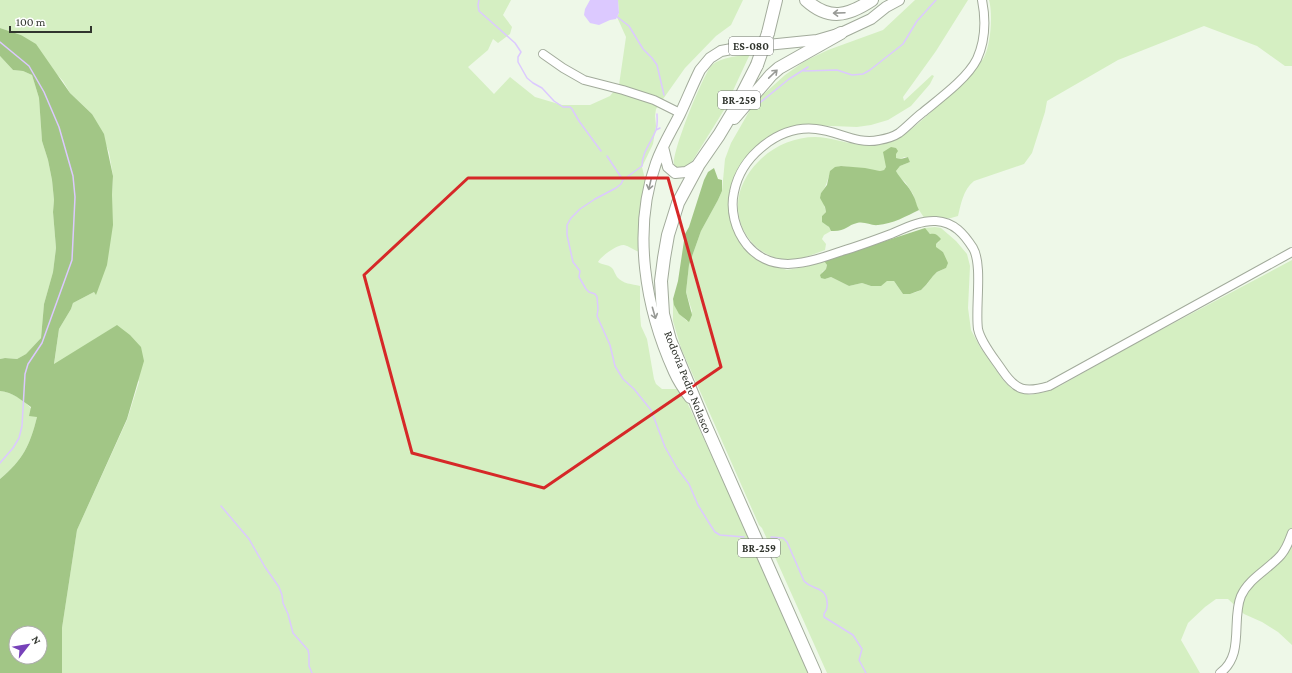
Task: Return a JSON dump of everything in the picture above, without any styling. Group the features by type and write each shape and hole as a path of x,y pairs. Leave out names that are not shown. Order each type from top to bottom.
{"highway":[{"name":"Rodovia Pedro Nolasco","path":"776,0 768,33 757,65 734,110 699,164 678,203 668,235 661,282 663,314 670,340 704,422 815,673"},
{"path":"806,0 820,10 832,14 841,14 858,9 872,0"},
{"name":"ES-080","path":"719,135 766,80 780,68 841,33"}],"main road":[{"name":"ES-080","path":"663,147 700,70 717,53 738,48 817,40 841,33 872,19 894,2"},
{"path":"663,147 668,167 675,173 686,172 699,164"},
{"path":"663,147 656,164 646,202 644,234 646,283 667,355 675,374 704,422"}],"street":[{"path":"982,0 984,25 983,43 976,61 954,86 898,134 879,140 865,142 815,129 804,129 782,134 764,145 754,154 741,173 734,191 733,206 735,221 739,231 744,241 753,252 768,260 779,263 798,264 824,258 917,224 937,221 949,224 959,230 975,252 978,270 979,331 993,357 1009,380 1016,387 1026,390 1034,390 1049,386 1292,252"},
{"path":"543,54 577,76 595,83 654,100 680,113"},
{"path":"567,75 577,76"},
{"path":"1220,673 1228,666 1233,653 1238,627 1238,606 1244,590 1281,555 1287,547 1292,533"}],"highlighted area":[{"path":"468,178 668,178 721,367 544,488 412,453 364,275"}],"green space":[{"path":"0,0 511,0 503,15 512,27 510,34 498,43 493,39 488,50 468,67 494,94 510,77 535,97 562,105 590,105 610,96 619,85 626,37 617,17 619,13 618,0 743,0 731,25 716,36 685,68 656,109 656,126 653,144 642,167 649,189 639,252 621,245 610,251 598,262 610,267 622,281 640,286 641,326 647,339 656,384 662,389 681,389 811,673 62,673 62,628 77,530 127,420 139,382 116,326 54,365 59,329 73,303 94,292 96,294 112,195 113,176 109,152 92,114 70,93 63,81 21,35 0,28"},
{"path":"915,0 968,0 936,51 903,97 904,101 932,75 934,76 930,84 911,106 888,120 857,127 807,125 766,142 733,186 728,207 734,229 766,263 787,270 824,261 827,265 826,269 822,272 825,279 831,277 849,286 862,283 871,286 887,281 894,281 903,294 919,291 925,287 932,276 946,268 943,252 936,248 936,244 939,242 925,229 935,227 941,228 956,241 967,254 970,266 968,308 971,330 980,347 1003,380 1012,389 1030,395 1045,392 1060,386 1127,348 1292,260 1292,645 1278,632 1262,622 1244,614 1228,599 1216,599 1188,623 1181,640 1200,673 827,673 762,528 759,525 681,348 673,321 673,299 678,311 687,321 692,311 686,292 689,265 701,231 722,191 725,159 731,143 754,103 785,75 805,61 828,50 883,30"},
{"path":"989,0 1292,0 1292,66 1285,66 1257,46 1204,26 1118,60 1047,101 1032,153 1024,164 974,181 965,193 961,202 958,216 951,218 925,219 917,207 913,194 905,182 898,176 896,171 900,166 910,162 908,157 901,159 896,158 896,154 884,170 880,171 841,166 830,173 826,185 821,193 826,212 822,216 831,231 824,235 822,239 826,244 825,250 801,258 787,260 777,258 759,249 746,234 741,225 738,205 741,187 750,171 758,162 772,150 798,139 817,137 869,146 890,142 906,133 940,104 983,59 988,46 990,30 991,13"},
{"path":"0,28 21,35 36,44 70,93 92,114 104,134 113,176 113,225 107,265 96,295 94,292 73,303 59,329 54,364 117,325 130,335 141,347 144,361 127,419 77,530 62,628 62,673 0,673 0,479 20,458 32,436 37,417 29,416 31,407 20,399 9,393 0,391 0,359 17,359 26,354 41,338 44,304 53,272 56,248 52,180 42,141 39,98 32,75 23,71 13,70 0,56"},
{"path":"750,54 724,110 688,168 677,170 674,164 678,145 689,113 708,71 712,65 720,60"},
{"path":"0,56 13,70 23,71 32,75 39,98 42,141 48,160 54,200 53,212 56,248 53,272 44,304 41,338 26,354 17,359 0,359"},
{"path":"891,147 896,148 898,151 896,158 901,159 908,157 910,162 900,166 896,171 914,197 919,210 889,223 875,225 860,223 840,230 831,231 829,227 822,222 822,216 826,212 820,198 821,193 827,185 830,171 835,167 841,166 880,171 884,170 886,167 883,152"},
{"path":"714,168 718,179 722,180 722,191 701,231 689,265 686,292 692,315 689,322 679,314 674,305 673,299 678,281 685,234 689,227 704,180 708,172"},
{"path":"925,228 930,234 936,234 941,239 936,244 936,247 943,252 948,263 946,268 937,272 921,290 910,294 903,294 894,281 887,281 881,286 871,286 862,283 849,286 831,277 825,279 821,278 820,275 826,269 827,265 824,261"},
{"path":"0,391 17,396 30,407 37,417 32,436 20,458 0,479"}],"shaded area":[{"path":"590,0 618,0 619,13 616,19 599,25 590,23 584,15 585,9"}],"waterway":[{"path":"479,0 479,11 515,43 521,52 518,57 518,62 527,78 542,88 554,101 563,107 570,107 601,151"},
{"path":"804,71 837,70 852,75 863,74 903,44 917,21 936,0"},
{"path":"616,16 629,26 643,49 657,65 664,95"},
{"path":"0,42 29,66 44,92 59,127 73,176 75,197 72,260 42,343 28,364 25,374 22,426 19,438 13,448 0,463"},
{"path":"757,105 789,79 808,67"},
{"path":"657,114 657,128 645,152 642,166 623,180 616,188 580,209 571,218 567,225 567,235 573,262 580,271 579,277 586,289 595,294 597,297 597,316 610,345 615,366 623,379 634,389 651,410 665,447 677,468 689,484 698,505 715,532 720,535 744,537"},
{"path":"656,130 660,128"},
{"path":"607,156 623,180"},
{"path":"221,506 249,539 265,567 279,587 293,633 308,650 309,666 312,673"},
{"path":"771,537 783,538 787,542 804,581 824,593 827,605 827,610 824,617 853,635 862,649 859,660 866,673"}]}
